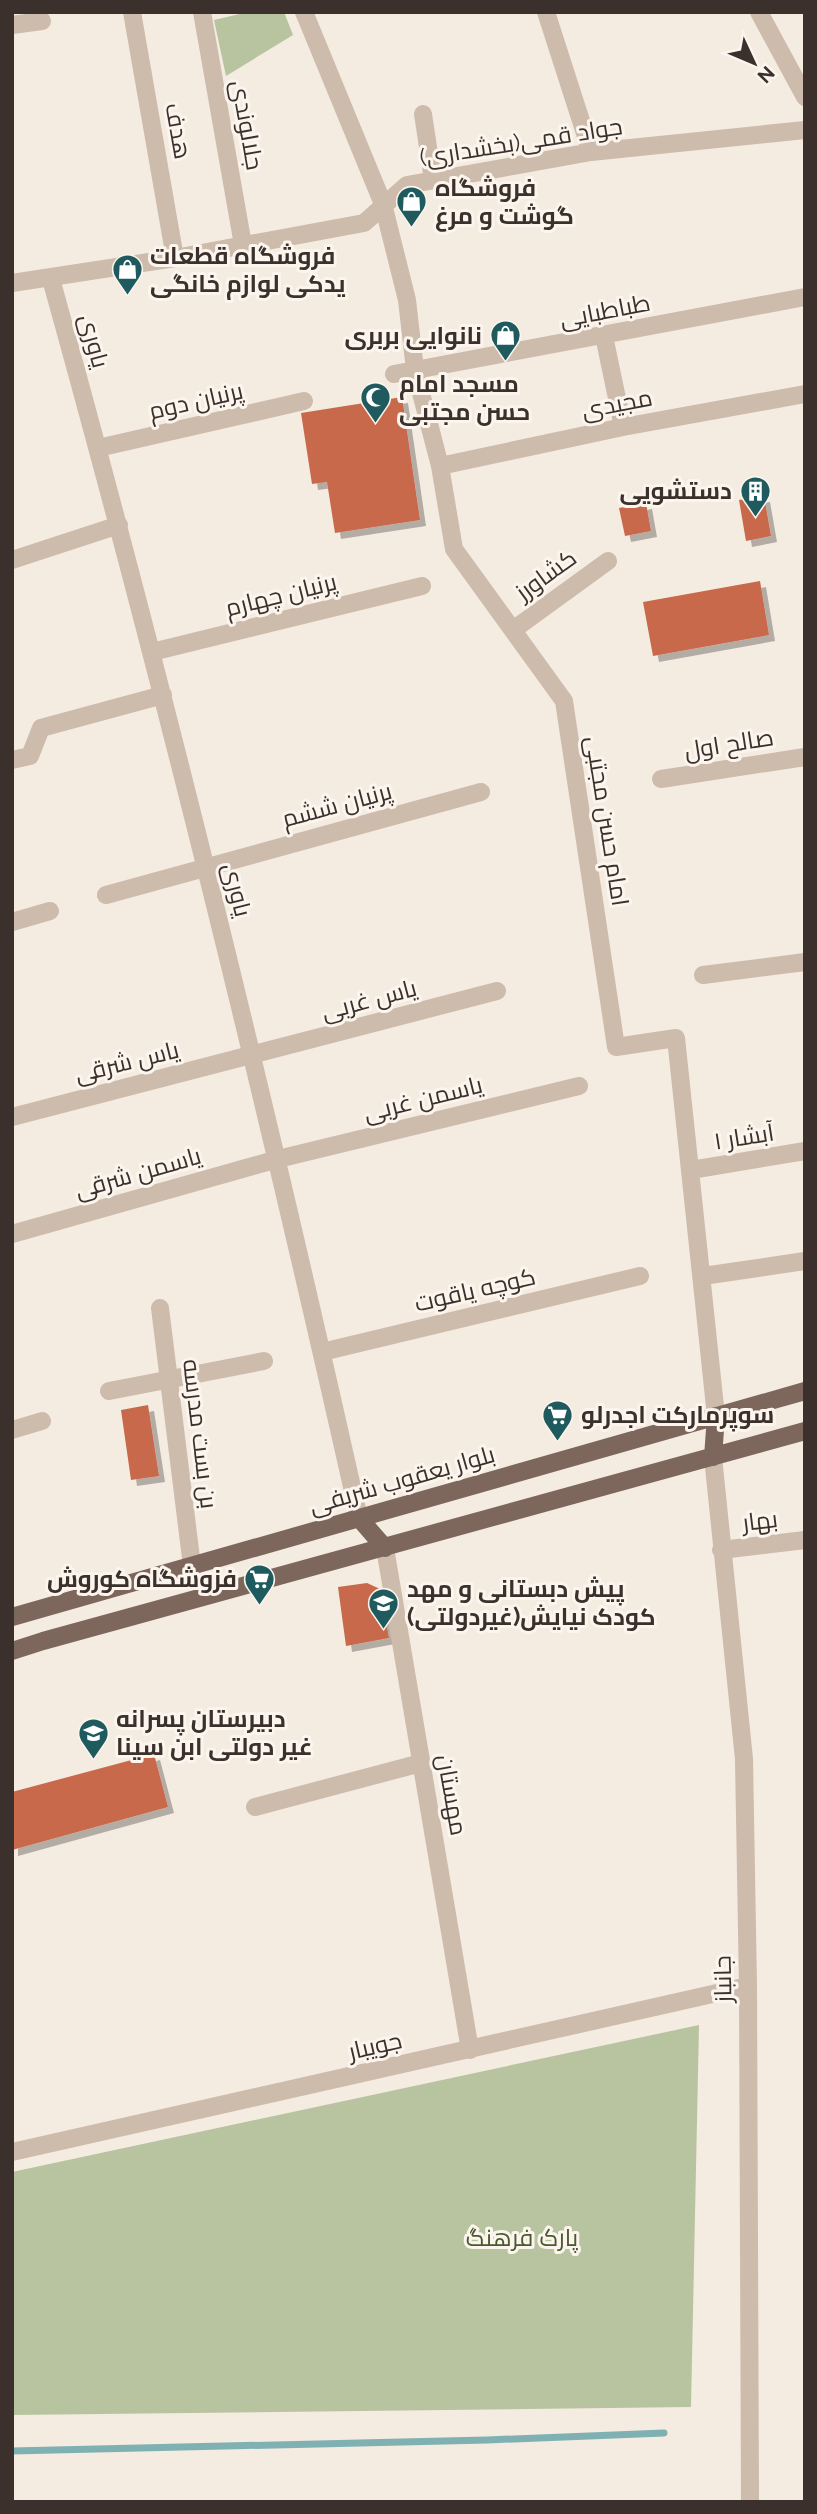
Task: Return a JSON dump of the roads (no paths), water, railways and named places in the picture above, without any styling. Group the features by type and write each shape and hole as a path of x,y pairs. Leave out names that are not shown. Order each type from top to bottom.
{"main road":[{"name":"بلوار یعقوب شریفی","path":"12,1617 805,1391"},
{"path":"713,1457 716,1416"},
{"path":"12,1651 805,1431"},
{"path":"359,1518 385,1548"}],"street":[{"name":"هدف","path":"132,12 175,258"},
{"name":"جلالوندی","path":"202,12 243,245"},
{"name":"امام حسن مجتبی","path":"304,12 383,204 407,300 415,370 440,466 454,549 564,701 616,1047 676,1038 716,1416"},
{"path":"546,12 591,152"},
{"path":"759,12 805,97"},
{"path":"12,25 42,21"},
{"path":"423,114 433,180"},
{"name":"جواد قمی(بخشداری)","path":"12,283 175,258 364,223 407,185 591,152 805,130"},
{"name":"یاوری","path":"51,279 119,525 206,866 278,1159 359,1518"},
{"name":"طباطبایی","path":"394,374 805,297"},
{"path":"604,336 623,427"},
{"name":"مجیدی","path":"440,466 623,427 805,394"},
{"name":"پرنیان دوم","path":"98,448 304,401"},
{"path":"12,560 119,525"},
{"name":"کشاورز","path":"513,630 608,561"},
{"name":"پرنیان چهارم","path":"152,652 422,586"},
{"path":"12,760 30,756 41,729 163,695"},
{"name":"صالح اول","path":"661,779 805,757"},
{"name":"پرنیان ششم","path":"106,895 481,792"},
{"path":"12,922 50,911"},
{"path":"703,975 805,962"},
{"name":"یاس غربی","path":"253,1056 497,991"},
{"name":"یاس شرقی","path":"12,1117 253,1056"},
{"name":"یاسمن غربی","path":"278,1159 579,1086"},
{"name":"آبشار ۱","path":"691,1170 805,1152"},
{"name":"یاسمن شرقی","path":"12,1234 278,1159"},
{"path":"703,1276 805,1262"},
{"name":"کوچه یاقوت","path":"322,1352 640,1276"},
{"name":"بن بست مدرسه","path":"160,1308 192,1566"},
{"path":"109,1391 264,1361"},
{"path":"12,1430 42,1421"},
{"name":"جانباز","path":"713,1457 744,1759 748,1986 750,2502"},
{"name":"بهار","path":"721,1550 805,1540"},
{"name":"مهستان","path":"385,1548 470,2050"},
{"path":"255,1807 421,1763"},
{"name":"جویبار","path":"12,2152 748,1986"}],"waterway":[{"path":"12,2451 487,2440 664,2433"}],"place":[{"name":"فروشگاه گوشت و مرغ","path":"412,229"},
{"name":"فروشگاه قطعات یدکی لوازم خانگی","path":"127,297"},
{"name":"نانوایی بربری","path":"505,363"},
{"name":"مسجد امام حسن مجتبی","path":"376,425"},
{"name":"دستشویی","path":"755,518"},
{"name":"سوپرمارکت اجدرلو","path":"558,1442"},
{"name":"فزوشگاه کوروش","path":"260,1606"},
{"name":"پیش دبستانی و مهد کودک نیایش(غیردولتی)","path":"384,1630"},
{"name":"دبیرستان پسرانه غیر دولتی ابن سینا","path":"93,1760"}],"park label":[{"name":"پارک فرهنگ","path":"522,2238"}]}
